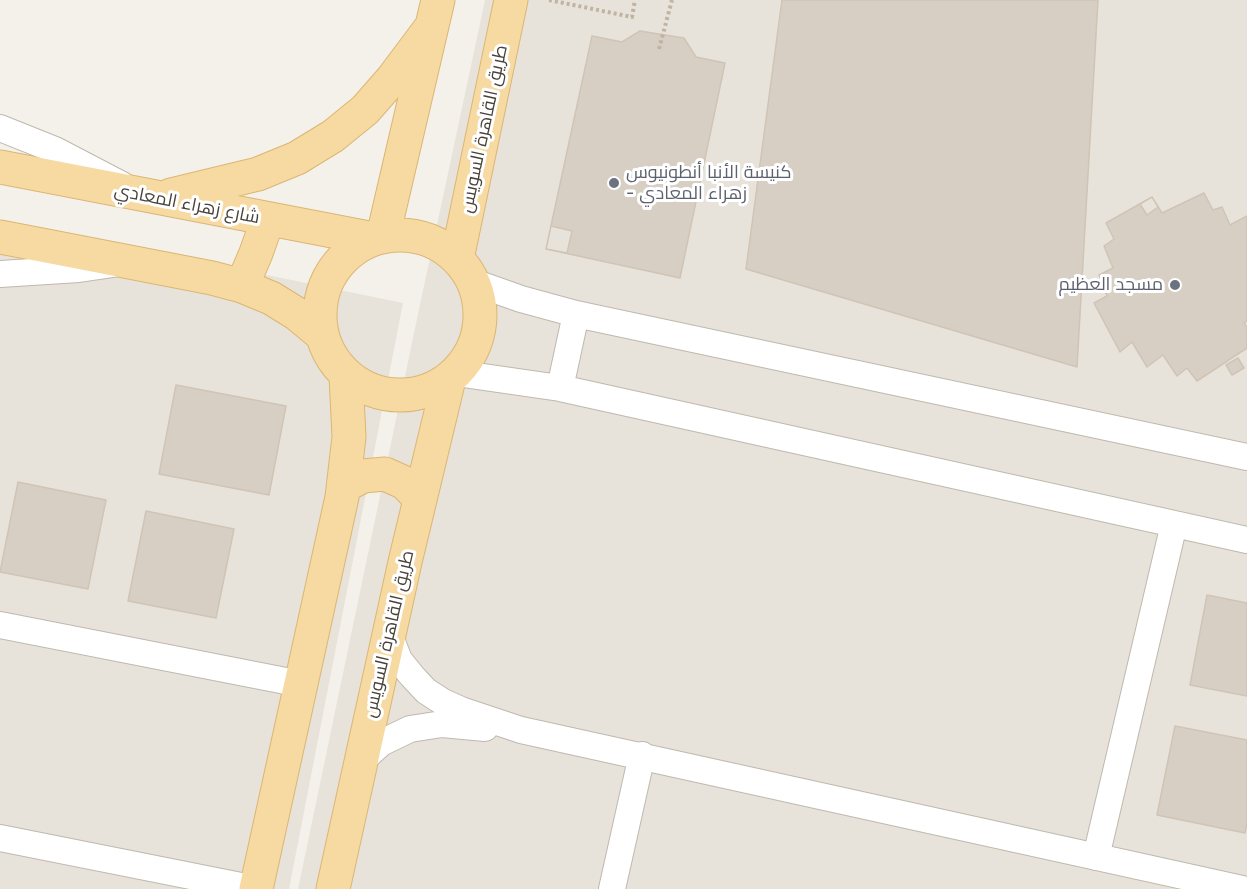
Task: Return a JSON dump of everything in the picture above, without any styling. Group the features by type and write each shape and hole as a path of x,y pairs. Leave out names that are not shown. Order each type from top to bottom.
{"main road":[{"name":"طريق القاهرة السويس","path":"465,270 511,0"},
{"path":"379,238 435,13"},
{"path":"148,196 258,174 297,158 324,142 365,110 393,78 435,13"},
{"name":"شارع زهراء المعادي","path":"0,167 379,238"},
{"path":"242,286 268,219"},
{"path":"403,235 423,238 441,246 465,270 480,306 479,330 471,354 453,376 430,391 408,396 386,395 365,389 346,376 330,357 321,334 319,310 324,286 336,266 353,249 379,238 403,235"},
{"path":"0,237 242,286 271,298 321,334"},
{"path":"256,889 344,486 349,437 346,376"},
{"name":"طريق القاهرة السويس","path":"333,889 420,499 453,376"},
{"path":"344,486 363,476 384,474 405,483 420,499"}],"street":[{"path":"0,128 55,150 148,196"},
{"path":"0,274 79,269 126,261"},
{"path":"465,270 521,299 576,314 1247,456"},
{"path":"560,388 576,314"},
{"path":"453,376 560,388 1247,540"},
{"path":"1096,857 1174,524"},
{"path":"0,625 301,684"},
{"path":"389,634 399,660 426,691 461,710 521,730 1242,889"},
{"path":"361,761 388,739 426,725 442,724 521,730"},
{"path":"612,889 642,755"},
{"path":"0,838 256,889"}],"path":[{"path":"549,0 632,17 635,0"},
{"path":"659,49 672,0"}],"shaded area":[{"path":"485,0 1247,0 1247,889 298,889"},
{"path":"0,220 403,303 289,889 0,889"}],"building":[{"path":"782,0 1098,0 1077,367 746,269"},
{"path":"640,31 684,38 696,57 725,63 680,278 546,249 592,36 622,42"},
{"name":"مسجد العظيم","path":"1204,193 1213,210 1222,207 1230,225 1247,216 1247,321 1244,323 1247,327 1247,348 1197,381 1187,368 1177,376 1163,355 1147,367 1132,342 1120,352 1094,303 1107,296 1099,275 1113,268 1104,246 1114,239 1106,223 1152,197 1162,213"},
{"path":"1152,197 1158,207 1147,215 1140,204"},
{"path":"551,226 572,231 567,253 546,249"},
{"path":"1238,358 1244,368 1232,375 1226,365"},
{"path":"176,385 286,406 269,495 159,474"},
{"path":"18,482 106,500 88,589 0,572"},
{"path":"146,511 234,529 216,618 128,601"},
{"path":"1207,595 1247,603 1247,696 1190,685"},
{"path":"1175,726 1247,740 1245,833 1157,815"}],"place":[{"name":"كنيسة الأنبا أنطونيوس - زهراء المعادي","path":"614,183"},
{"name":"مسجد العظيم","path":"1175,285"}]}
